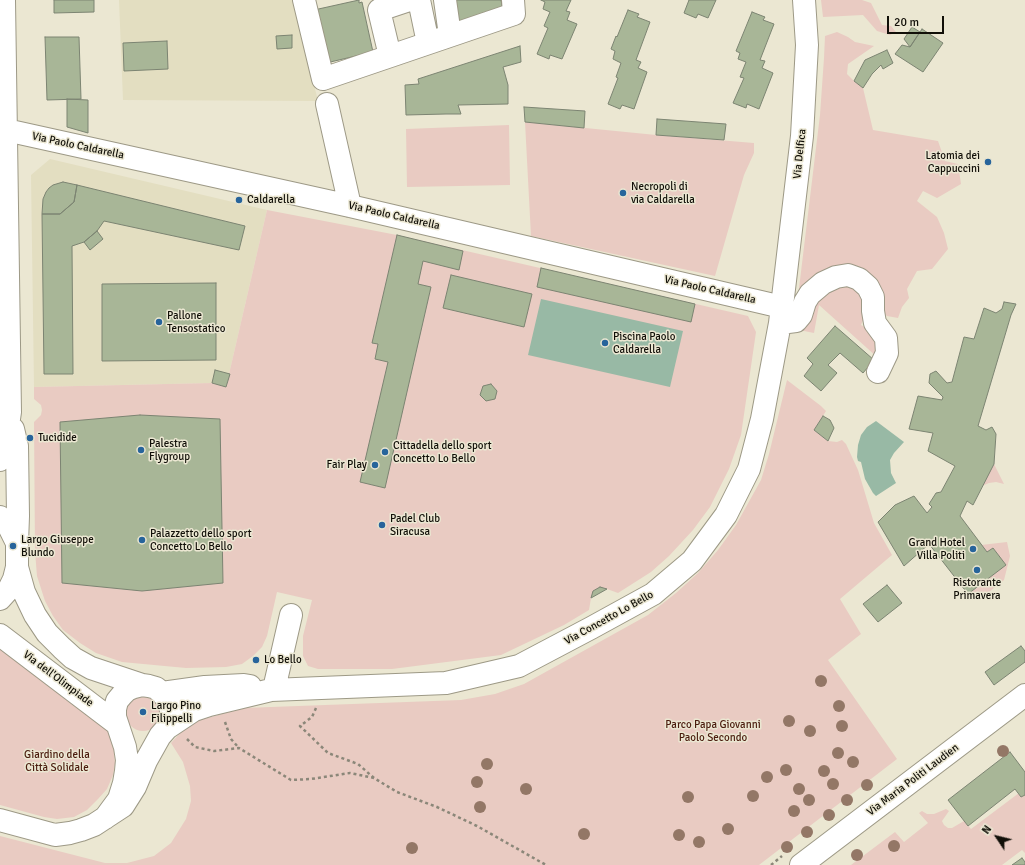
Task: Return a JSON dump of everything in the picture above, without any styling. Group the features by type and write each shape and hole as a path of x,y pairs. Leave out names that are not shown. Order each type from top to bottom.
{"street":[{"path":"0,599 9,589 14,579 17,567 18,516 5,449 10,412 4,0"},
{"path":"306,0 323,79 514,14 513,0"},
{"path":"390,56 379,10 409,0"},
{"path":"419,0 428,43"},
{"path":"445,0 450,35"},
{"name":"Via Delfica","path":"781,315 802,136 807,45 804,0"},
{"path":"327,104 350,206"},
{"name":"Via Paolo Caldarella","path":"6,130 350,206 781,315"},
{"path":"781,315 796,321 801,315 805,302 810,294 823,283 836,277 848,275 859,279 868,287 873,297 875,324 886,338 887,353 878,372"},
{"name":"Via Concetto Lo Bello","path":"272,689 446,683 519,666 653,594 692,561 726,515 749,469 762,419 781,315"},
{"path":"0,517 8,525 17,544"},
{"path":"0,820 55,835 70,833 94,825 123,806 130,796 146,761 168,729 171,719 171,710 168,700 156,688 142,685 91,668 73,658 62,648 47,633 35,615 24,592 17,567"},
{"path":"272,689 290,615"},
{"name":"Via dell'Olimpiade","path":"0,635 118,727"},
{"path":"105,818 119,799 126,771 125,747 115,716 117,701 127,690 142,685"},
{"path":"162,693 205,687 244,685 272,689"},
{"path":"118,727 128,738 139,742 150,741 194,710 219,702 272,689"},
{"name":"Via Maria Politi Laudien","path":"801,865 1025,695"}],"path":[{"path":"321,688 317,705 312,717 300,726 328,753 358,764 374,778 397,792 437,807 477,826 546,865"},
{"path":"219,702 231,739 239,748 291,780 311,779 350,773 374,778"},
{"path":"168,729 181,732 195,747 214,751 239,748"}],"shaded area":[{"path":"119,0 293,0 318,101 123,100"},
{"path":"50,159 267,210 226,387 212,383 34,387 31,175"},
{"name":"Piscina Paolo Caldarella","path":"541,299 683,331 670,387 528,355"},
{"path":"876,421 904,442 890,460 891,473 896,483 876,496 865,479 861,462 858,461 857,457 861,435 867,427"}],"green space":[{"path":"821,0 862,0 871,3 882,25 891,26 896,32 890,35 877,31 863,15 823,17"},
{"path":"837,32 855,42 874,46 848,64 847,74 863,88 873,130 938,141 945,161 958,164 961,184 937,198 923,191 917,201 937,217 944,233 948,249 932,269 917,271 907,289 909,298 902,307 898,318 887,316 880,310 851,267 796,313 820,115 825,36"},
{"path":"525,122 754,143 754,153 744,175 715,276 531,236"},
{"path":"509,125 510,185 407,187 406,129"},
{"name":"Cittadella dello sport Concetto Lo Bello","path":"267,210 397,235 748,316 756,332 741,435 729,469 710,507 693,530 669,556 651,572 618,593 607,589 591,598 589,610 564,625 501,655 392,669 318,669 308,666 303,656 303,636 312,600 277,592 267,636 262,647 242,664 226,667 186,668 122,662 96,653 80,643 63,630 53,616 45,601 37,576 35,551 34,422 41,415 42,410 41,405 34,399 34,387 212,383 226,387"},
{"path":"855,281 867,311 861,325 873,331 876,342 877,357 819,305 814,333 794,329 816,293"},
{"name":"Parco Papa Giovanni Paolo Secondo","path":"787,380 826,411 814,430 828,441 837,442 842,440 846,444 858,470 874,523 892,555 840,599 861,634 828,660 897,759 759,865 0,865 0,836 105,863 127,863 154,856 171,843 186,819 191,801 190,786 183,762 171,743 181,732 200,720 244,708 461,700 495,694 524,684 648,615 698,573 718,550 736,525 761,480 769,454"},
{"path":"994,464 1004,484 996,482 982,486"},
{"path":"1007,542 1010,556 1004,580 979,600 968,594 1006,565 993,548 987,552 981,545"},
{"name":"Giardino della Città Solidale","path":"0,643 108,731 114,750 115,764 113,775 107,789 98,799 87,810 74,817 57,819 44,817 0,805"},
{"path":"140,697 146,697 155,702 159,708 159,720 155,726 146,731 140,731 131,726 126,717 126,711 131,702"},
{"path":"1019,793 1022,797 1025,795 1025,853 1022,850 1002,865 851,865 895,832 904,842 928,823 919,813 922,811 927,814 934,814 946,809 949,811 942,821 944,825 948,828 952,828 964,821 971,829"}],"building":[{"path":"54,0 94,0 94,12 54,13"},
{"path":"359,0 359,3 362,2 373,52 326,63 314,10"},
{"path":"452,0 501,0 503,11 457,22"},
{"path":"541,0 571,0 566,11 570,12 567,20 577,24 562,59 550,55 549,59 537,54 548,28 544,26 550,12 543,9 545,2"},
{"path":"689,0 716,0 708,18 698,14 696,18 684,13"},
{"path":"628,10 639,14 637,17 650,22 636,60 641,62 638,68 647,72 634,109 622,105 620,109 608,104 618,78 616,77 621,63 613,59 615,51 611,49"},
{"path":"752,12 765,17 763,20 774,24 760,60 765,61 762,68 773,73 759,109 747,104 746,108 733,103 744,78 740,77 746,62 738,59 740,53 736,51"},
{"path":"912,27 920,32 910,47 904,39"},
{"path":"922,29 943,43 923,72 895,54 902,45 910,47"},
{"path":"292,35 292,48 277,49 276,36"},
{"path":"45,37 79,37 81,99 47,100"},
{"path":"167,41 168,69 124,71 123,43"},
{"path":"520,46 521,62 503,67 508,85 508,104 458,105 461,114 406,115 405,85 419,84 418,79"},
{"path":"887,50 893,63 883,69 881,65 872,74 863,88 854,81 865,60"},
{"path":"67,99 88,100 88,133 67,127"},
{"path":"524,107 585,111 584,128 525,122"},
{"path":"657,119 726,124 724,140 656,135"},
{"path":"63,182 77,185 74,202 60,214 42,214 43,199 46,192 53,185"},
{"path":"77,185 245,226 239,250 104,221 97,231 84,242 72,246 73,374 44,374 42,214 60,214 74,202"},
{"path":"97,231 103,239 90,250 84,242"},
{"path":"397,235 463,251 459,270 423,261 418,284 431,287 385,488 360,482 388,362 375,359 378,344 372,343"},
{"path":"541,268 695,304 691,322 537,287"},
{"path":"451,275 532,294 524,327 443,308"},
{"name":"Pallone Tensostatico","path":"216,283 216,360 102,361 102,284"},
{"path":"1004,302 1016,304 1011,315 978,426 986,430 992,427 996,434 994,464 973,505 967,501 960,516 987,552 993,548 1006,565 968,594 929,544 904,566 878,522 895,505 914,496 927,513 932,507 929,504 936,493 941,492 955,466 928,451 933,433 909,429 918,396 942,400 943,397 929,383 930,374 936,371 947,383 952,382 964,337 974,339 984,308 996,313 1002,309"},
{"path":"835,326 874,360 863,373 840,353 828,365 837,373 821,391 804,376 813,364 807,358"},
{"path":"215,370 230,374 226,387 212,383"},
{"path":"491,384 497,391 495,399 486,401 480,395 483,386"},
{"name":"Palazzetto dello sport Concetto Lo Bello","path":"140,415 220,419 223,583 142,591 62,583 60,422"},
{"path":"823,416 830,420 834,428 828,441 814,430"},
{"path":"887,585 902,603 878,622 863,604"},
{"path":"600,587 607,589 591,598 593,591"},
{"path":"1021,646 1025,651 1025,662 994,685 985,672"},
{"path":"1010,752 1025,772 1025,795 1021,797 1015,789 968,826 948,800"},
{"path":"1022,858 1025,865 1012,865"}],"place":[{"name":"Latomia dei Cappuccini","path":"988,162"},
{"name":"Necropoli di via Caldarella","path":"623,193"},
{"name":"Caldarella","path":"239,200"},
{"name":"Pallone Tensostatico","path":"159,322"},
{"name":"Piscina Paolo Caldarella","path":"605,343"},
{"name":"Tucidide","path":"30,438"},
{"name":"Palestra Flygroup","path":"141,450"},
{"name":"Cittadella dello sport Concetto Lo Bello","path":"385,452"},
{"name":"Fair Play","path":"375,465"},
{"name":"Padel Club Siracusa","path":"382,525"},
{"name":"Palazzetto dello sport Concetto Lo Bello","path":"142,540"},
{"name":"Largo Giuseppe Blundo","path":"13,546"},
{"name":"Grand Hotel Villa Politi","path":"973,549"},
{"name":"Ristorante Primavera","path":"977,570"},
{"name":"Lo Bello","path":"256,660"},
{"name":"Largo Pino Filippelli","path":"143,712"}]}
